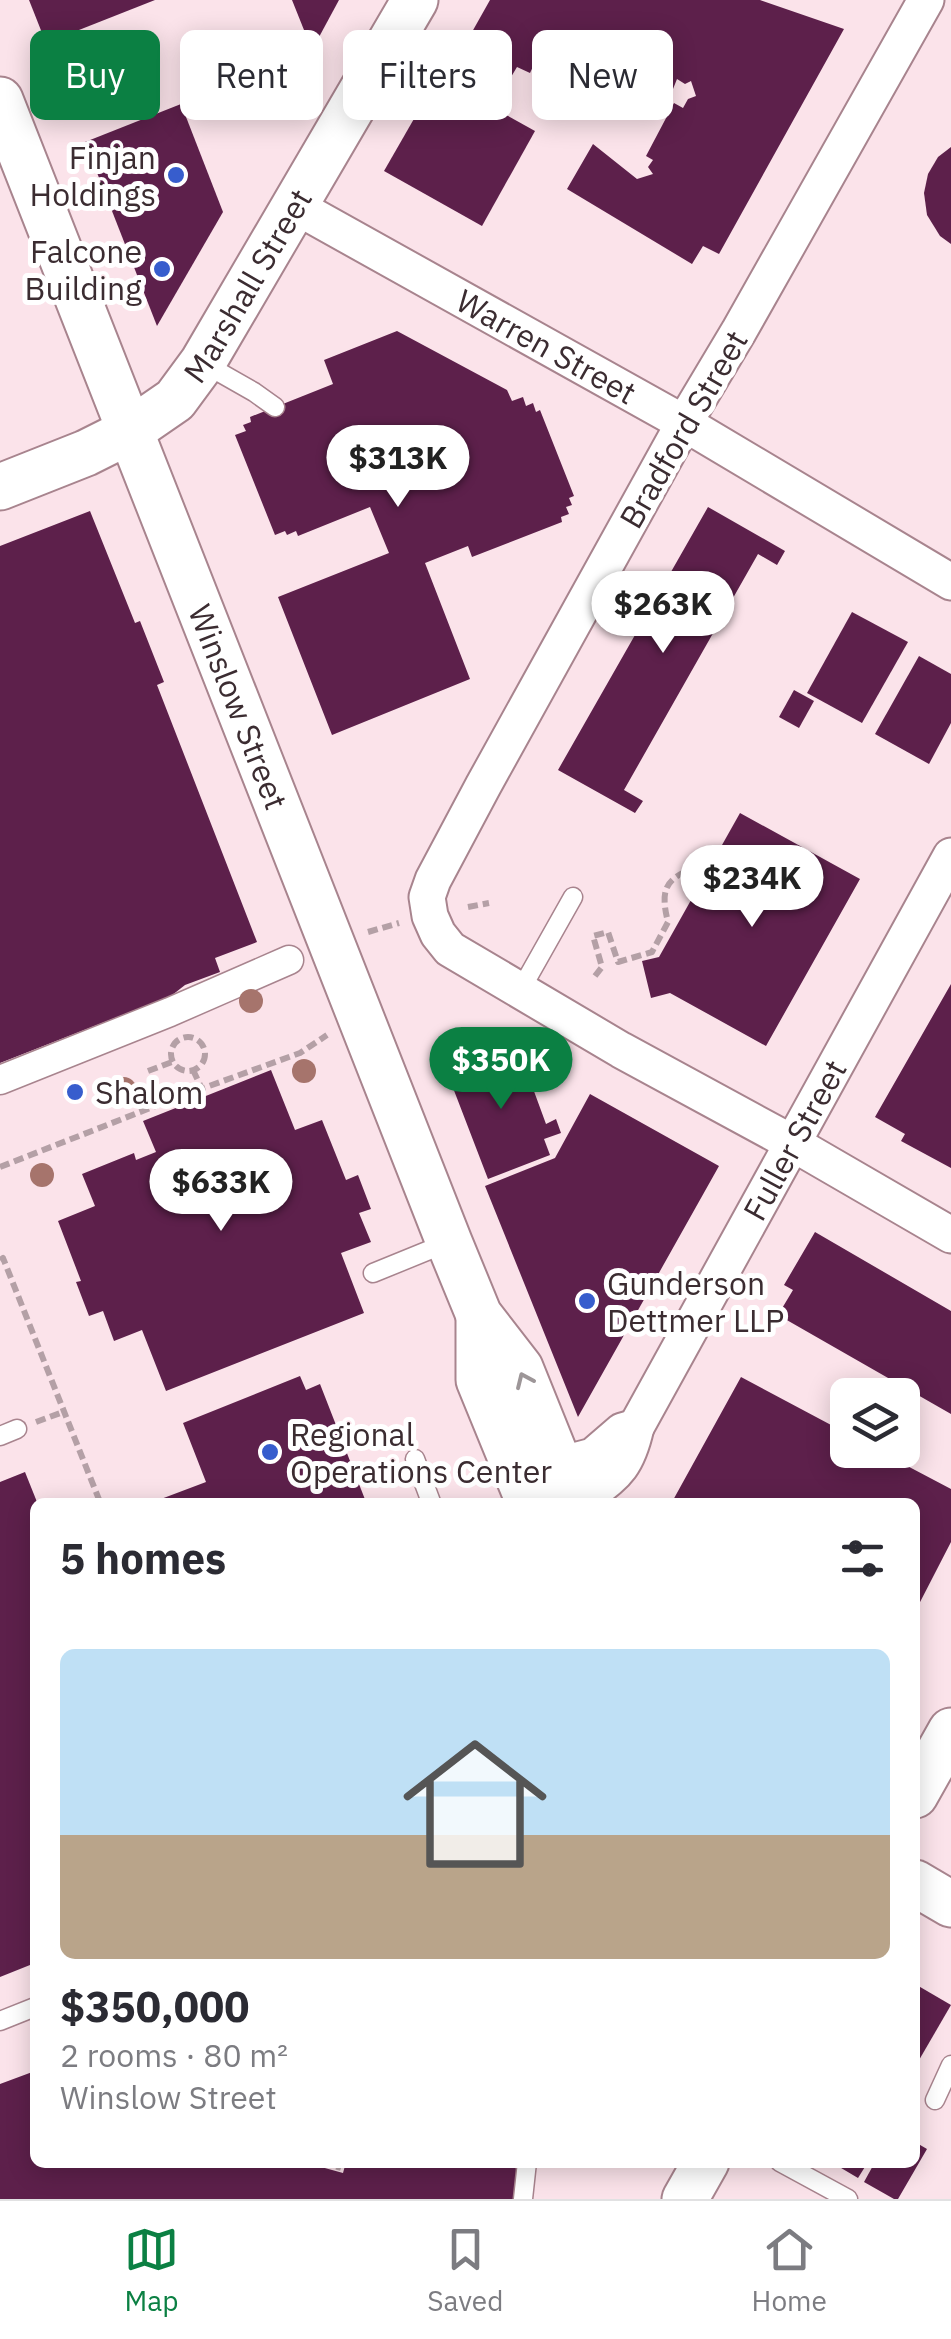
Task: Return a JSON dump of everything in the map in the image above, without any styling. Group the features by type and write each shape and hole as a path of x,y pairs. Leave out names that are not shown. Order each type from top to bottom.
{"street":[{"name":"Marshall Street","path":"0,487 130,432 175,400 203,362 415,0"},
{"path":"926,0 951,9"},
{"name":"Bradford Street","path":"418,919 433,880 483,786 684,423 926,0"},
{"name":"Winslow Street","path":"0,100 449,1242 479,1315 520,1368 571,1490"},
{"name":"Warren Street","path":"295,206 684,423 951,582"},
{"name":"Fuller Street","path":"571,1490 592,1456 622,1431 636,1427 951,856"},
{"path":"418,919 450,948 520,992 951,1235"},
{"path":"0,1080 288,960"},
{"name":"Winslow Street","path":"479,1315 480,1380 527,1498"},
{"path":"920,1786 951,1731"},
{"path":"920,1886 951,1904"},
{"path":"685,2199 703,2168"}],"lane":[{"path":"203,362 274,407"},
{"path":"520,992 573,897"},
{"path":"373,1273 449,1242"},
{"path":"415,1459 430,1498"},
{"path":"0,2021 30,2009"},
{"path":"935,2100 951,2066"},
{"path":"523,2199 526,2168"},
{"path":"791,2168 848,2199"}],"path":[{"path":"595,976 602,966 652,952 668,922 662,899 671,879 707,860"},
{"path":"468,907 489,903"},
{"path":"361,934 418,919"},
{"path":"602,966 593,936 608,932 618,962"},
{"path":"0,1167 300,1053 358,1015"},
{"path":"192,1037 202,1043 205,1054 193,1070 180,1070 172,1062 170,1052 180,1038 192,1037"},
{"path":"148,1071 172,1062"},
{"path":"193,1070 202,1089"},
{"path":"0,1260 3,1258 98,1498"}],"building":[{"path":"29,0 155,0 79,30 41,30"},
{"path":"292,0 339,0 323,30 304,30"},
{"path":"490,0 760,0 844,29 719,254 703,246 692,264 567,189 593,144 637,179 653,174 648,167 653,160 646,156 665,120 673,120 674,103 683,108 688,99 696,96 691,81 685,84 677,79 673,89 673,30 532,30 532,69 530,73 517,67 512,75 512,30 473,30"},
{"name":"Falcone Building","path":"180,104 180,120 187,120 223,212 157,326 85,142 141,120 160,120 160,112"},
{"path":"512,118 535,131 482,226 384,171 413,120"},
{"path":"951,147 951,244 940,236 927,215 924,193 928,174 938,157"},
{"path":"397,331 507,390 512,401 523,397 526,406 533,403 536,412 540,410 574,496 569,498 572,505 566,507 569,514 561,517 562,522 472,557 468,546 425,563 470,679 332,735 278,597 389,553 370,507 298,536 296,531 275,535 235,435 246,431 243,425 251,422 250,417 333,384 324,360"},
{"path":"708,507 785,551 777,565 758,554 624,790 643,801 635,813 558,770"},
{"path":"90,511 135,623 140,621 164,682 157,685 257,942 215,958 220,972 185,985 171,996 0,1063 0,546"},
{"path":"852,612 908,642 862,723 807,693"},
{"path":"919,656 951,674 951,723 929,764 875,734"},
{"path":"794,690 814,701 799,728 779,717"},
{"path":"740,813 860,879 766,1046 670,993 651,998 642,961 659,957"},
{"path":"951,984 951,1168 901,1141 905,1134 875,1117"},
{"path":"497,1047 503,1066 517,1061 519,1066 524,1064 546,1124 556,1119 561,1133 544,1139 550,1155 488,1179 445,1067"},
{"path":"271,1070 295,1130 322,1120 346,1180 358,1175 371,1209 359,1213 371,1242 341,1253 364,1313 166,1391 142,1330 114,1341 103,1311 89,1316 76,1282 81,1281 58,1221 95,1206 82,1174 134,1153 136,1160 156,1152 143,1121"},
{"name":"Gunderson Dettmer LLP","path":"590,1094 719,1166 578,1417 485,1186 555,1158"},
{"path":"815,1232 951,1311 951,1414 920,1396 920,1378 888,1378 778,1315 793,1290 784,1285"},
{"name":"Regional Operations Center","path":"300,1376 306,1390 320,1384 364,1498 164,1498 206,1482 183,1423"},
{"path":"741,1377 830,1424 830,1468 911,1468 951,1489 951,1542 920,1602 920,1498 674,1498"},
{"path":"25,1472 35,1498 30,1498 30,1965 0,1977 0,1482"},
{"path":"920,1987 951,2005 920,2058"},
{"path":"30,2073 30,2168 325,2168 343,2173 344,2168 516,2168 515,2199 0,2199 0,2084"},
{"path":"841,2168 864,2168 858,2178"},
{"path":"872,2168 916,2168 898,2199 864,2182"}],"place":[{"name":"Finjan Holdings","path":"176,175"},
{"name":"Falcone Building","path":"162,269"},
{"name":"Shalom","path":"75,1092"},
{"name":"Gunderson Dettmer LLP","path":"587,1301"},
{"name":"Regional Operations Center","path":"270,1452"}]}
